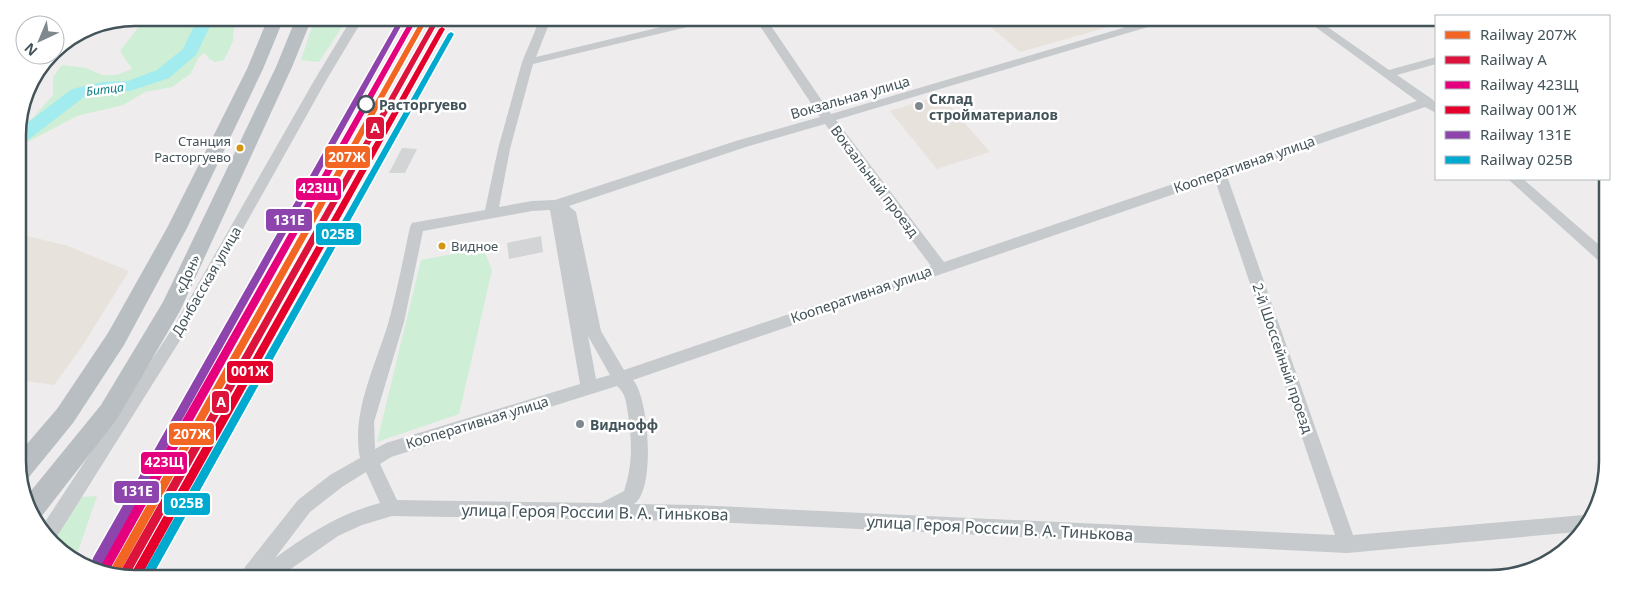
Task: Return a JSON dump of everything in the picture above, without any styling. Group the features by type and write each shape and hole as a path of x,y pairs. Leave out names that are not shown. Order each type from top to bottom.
{"highway":[{"path":"26,462 65,416 116,339 177,228 255,69 273,26"},
{"name":"«Дон»","path":"35,505 109,412 172,305 284,67 301,26"}],"street":[{"name":"Донбасская улица","path":"51,530 179,330 321,79 353,26"},
{"path":"492,213 500,163 528,62 543,26"},
{"path":"528,62 679,26"},
{"name":"Вокзальный проезд","path":"765,26 828,119 940,267"},
{"name":"Вокзальная улица","path":"369,460 364,441 366,422 396,322 417,227 492,213 556,205 744,143 1141,26"},
{"path":"1319,26 1432,105"},
{"path":"1388,74 1435,60"},
{"name":"Кооперативная улица","path":"254,570 304,506 336,481 369,460 406,444 620,378 1219,172 1432,105"},
{"name":"2-й Шоссейный проезд","path":"1219,172 1347,544"},
{"path":"1516,180 1599,253"},
{"path":"556,205 569,212 593,332 620,378 632,390 641,443 638,473 631,496 603,511"},
{"path":"556,205 589,387"},
{"path":"369,460 392,508"},
{"name":"улица Героя России В. А. Тинькова","path":"277,570 325,532 350,520 392,508 705,514 1347,544 1578,524"}],"shaded area":[{"path":"990,26 1112,26 1020,52"},
{"path":"940,95 990,152 937,169 890,111"},
{"path":"26,236 65,245 129,271 81,348 54,385 26,381"}],"green space":[{"path":"139,26 234,26 233,41 224,60 215,62 209,59 205,53 199,57 191,73 172,87 145,92 123,105 77,116 26,143 27,121 33,118 53,95 53,77 62,65 86,68 102,75 117,75 132,69 120,51"},
{"path":"312,26 343,26 319,62 301,60"},
{"path":"483,248 492,270 459,414 377,442 421,260"},
{"path":"97,496 77,553 57,537 81,497"}],"building":[{"name":"Расторгуево","path":"402,148 417,149 405,173 389,173"},
{"path":"541,236 543,252 509,259 507,243"}],"waterway":[{"name":"Битца","path":"26,133 78,93 103,87 130,86 163,74 190,52 202,26"}],"rail line":[{"name":"131Е","path":"97,562 398,26"},
{"name":"423Щ","path":"106,566 410,26"},
{"name":"207Ж","path":"116,568 421,26"},
{"name":"A","path":"126,569 433,26"},
{"name":"001Ж","path":"139,570 442,29"},
{"name":"025В","path":"150,570 451,34"}],"place":[{"name":"Расторгуево","path":"366,104"},
{"name":"Склад стройматериалов","path":"919,106"},
{"name":"Станция Расторгуево","path":"240,148"},
{"name":"Видное","path":"442,246"},
{"name":"Виднофф","path":"580,424"}]}
